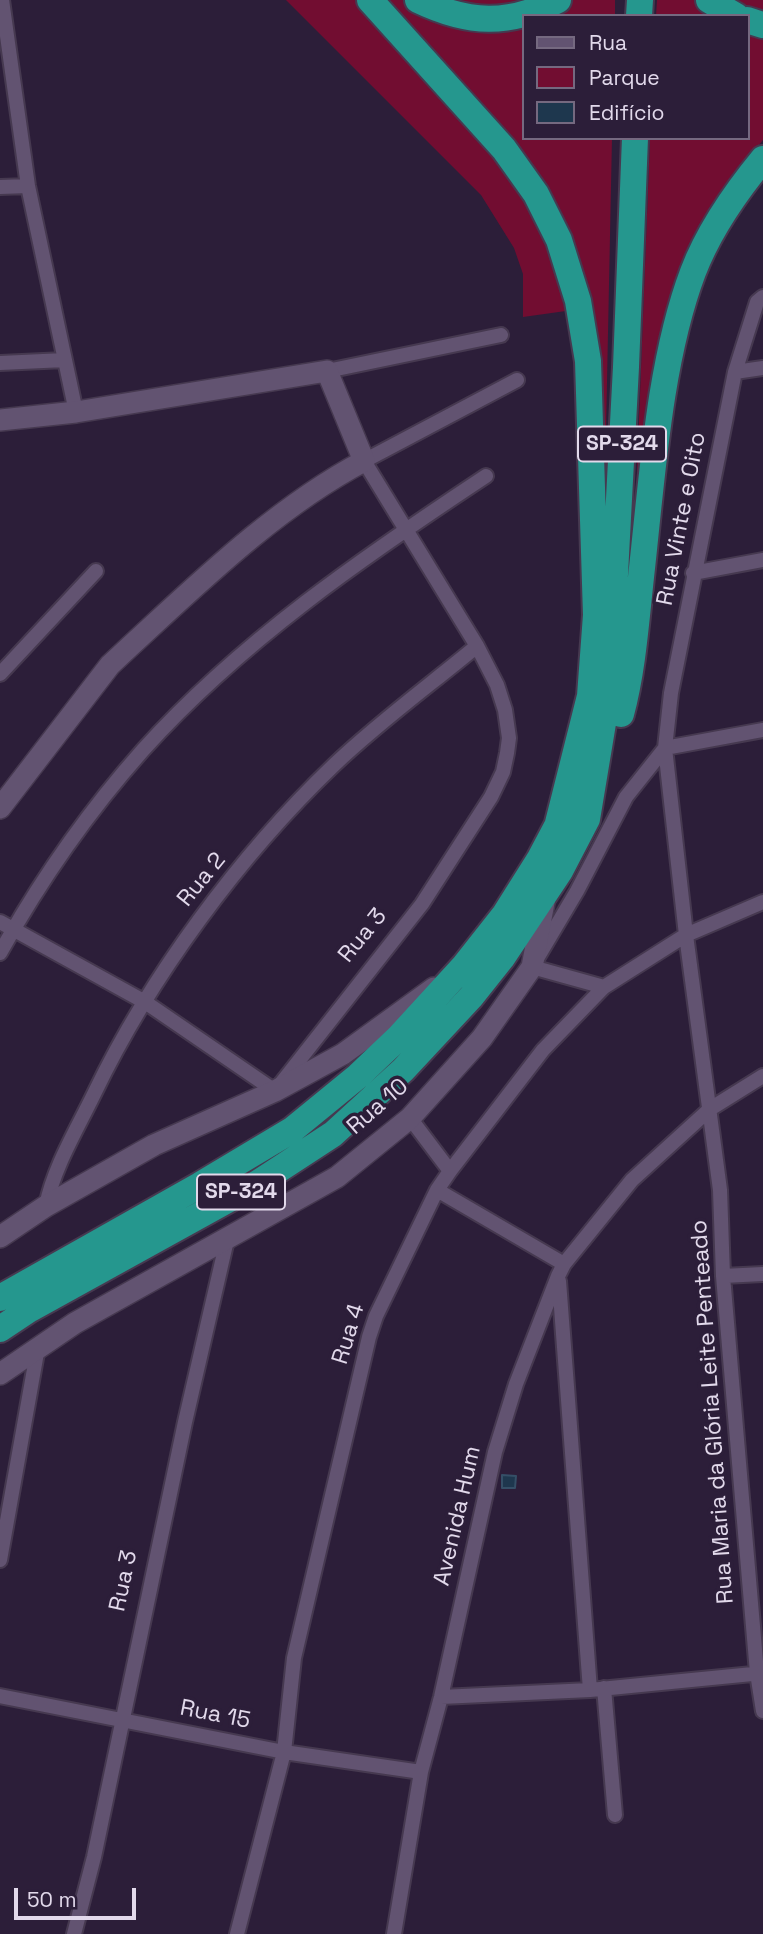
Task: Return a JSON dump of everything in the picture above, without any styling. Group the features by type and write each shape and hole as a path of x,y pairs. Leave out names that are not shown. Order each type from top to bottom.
{"highway":[{"path":"370,0 504,149 536,194 559,240 578,302 589,361 596,615 590,696 558,823"},
{"path":"418,0 465,17 500,19 540,9 558,0"},
{"path":"709,0 733,14"},
{"name":"SP-324","path":"0,1329 30,1309 258,1183 333,1134 403,1070 446,1025 502,958 560,871 587,819 609,687 635,140"},
{"path":"587,819 612,747 633,657 662,405 678,317 694,270 711,234 734,194 763,159"},
{"name":"SP-324","path":"0,1298 292,1130 358,1076 398,1038 464,965 505,914 539,860 598,750"}],"main road":[{"path":"0,420 76,412 327,370 364,461 335,478 264,529 118,658 19,780 0,808"},
{"path":"532,967 545,893"},
{"path":"275,1091 343,1054 464,965"},
{"name":"Rua 10","path":"0,1374 75,1323 337,1177 410,1118 482,1038 532,967"},
{"name":"Rua 3","path":"0,1237 46,1206 155,1145 275,1091"}],"street":[{"path":"2,0 28,186 76,412"},
{"path":"0,187 28,186"},
{"name":"Rua Vinte e Oito","path":"687,935 665,748 671,693 735,372 760,300"},
{"path":"327,370 501,335"},
{"path":"0,363 65,359"},
{"path":"735,372 763,368"},
{"path":"364,461 517,380"},
{"name":"Rua 3","path":"275,1091 422,904 485,807 503,772 509,738 505,710 497,685 477,646 364,461"},
{"path":"0,953 55,864 93,811 154,738 277,625 406,529 486,476"},
{"path":"693,573 763,561"},
{"path":"0,674 96,571"},
{"name":"Rua 2","path":"46,1206 51,1182 106,1070 180,946 273,829 334,765 477,646"},
{"path":"665,748 763,730"},
{"name":"Rua 10","path":"532,967 577,891 626,797 665,748"},
{"name":"Rua 4","path":"237,1934 284,1752 294,1658 369,1338 376,1316 437,1191 543,1050 604,987 687,935 763,902"},
{"path":"0,922 145,1002 275,1091"},
{"name":"Rua Maria da Glória Leite Penteado","path":"687,935 720,1190 723,1276 763,1711"},
{"path":"532,967 604,987"},
{"name":"Avenida Hum","path":"394,1934 421,1772 441,1697 495,1452 513,1393 561,1270 632,1180 710,1109 763,1076"},
{"path":"410,1118 450,1171"},
{"path":"437,1191 561,1270 597,1689 615,1815"},
{"name":"Rua 3","path":"74,1934 94,1857 121,1720 227,1240"},
{"path":"723,1276 763,1273"},
{"path":"0,1560 38,1346"},
{"path":"441,1697 597,1689 760,1673"},
{"name":"Rua 15","path":"0,1696 284,1752 421,1772"}],"green space":[{"path":"286,0 356,0 470,122 541,222 573,310 523,317 523,274 514,248 481,195"},
{"path":"378,0 405,0 412,5 522,22 522,140 612,140 605,480 596,344 578,267"},
{"path":"439,0 540,0 491,10"},
{"path":"573,0 615,0 615,14 547,14"},
{"path":"657,0 698,0 718,14 656,14"},
{"path":"725,0 763,0 763,15"},
{"path":"749,28 763,32 763,140 727,185 641,502 636,496 650,140 749,140"}],"building":[{"path":"502,1475 516,1476 515,1488 502,1488"}]}
